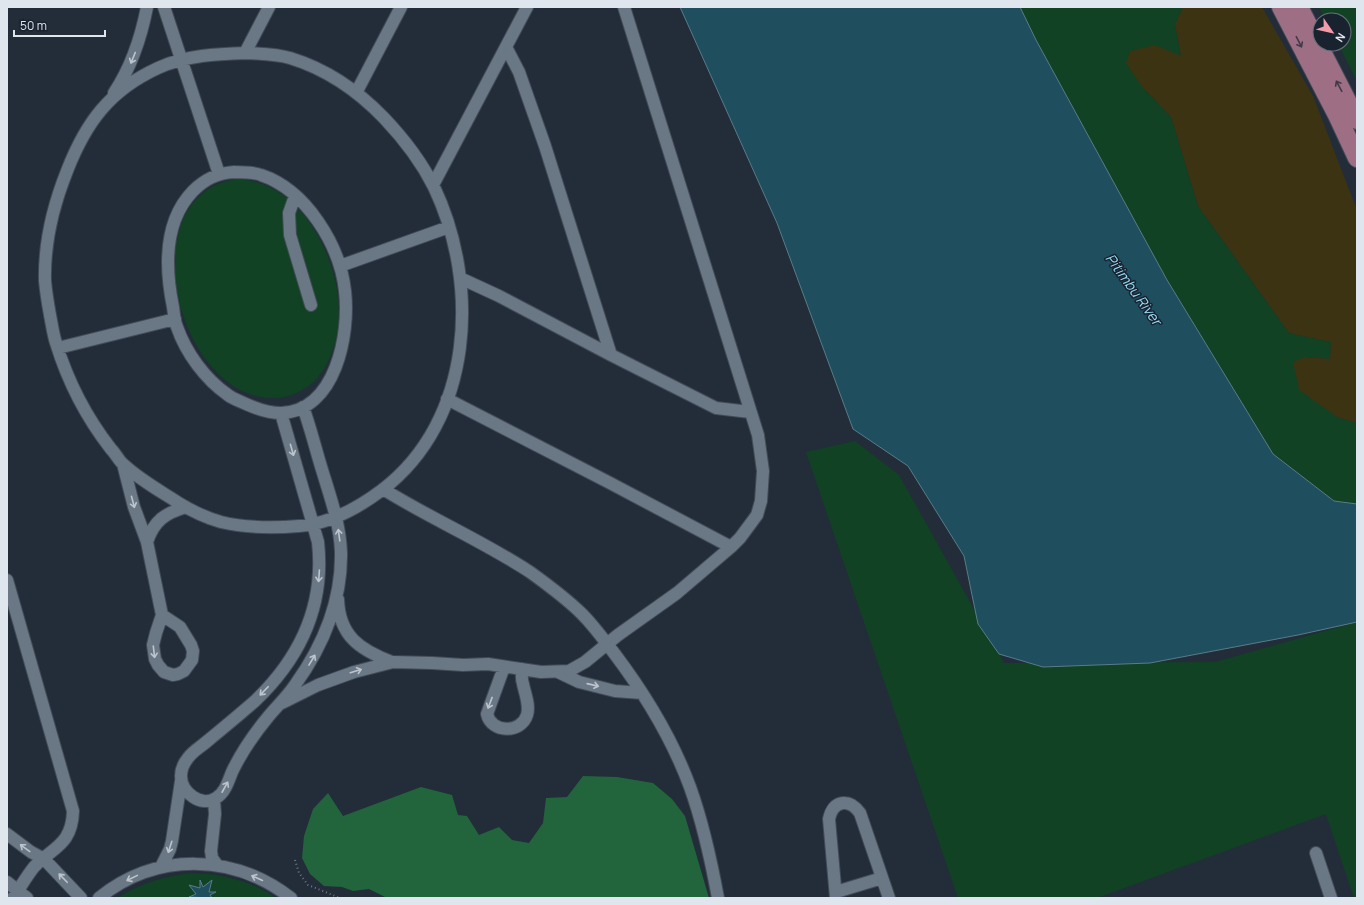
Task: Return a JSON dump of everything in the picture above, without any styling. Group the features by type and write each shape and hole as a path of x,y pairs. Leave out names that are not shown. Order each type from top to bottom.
{"main road":[{"path":"1281,7 1337,115 1357,158"},
{"path":"1300,7 1357,120"}],"street":[{"path":"109,100 140,78 159,68 181,60 204,56 245,53 270,54 291,58 329,75 356,92 372,105 403,138 419,161 433,185 456,250 460,278 462,323 460,350 448,399 431,434 420,451 403,471 383,489 358,506 335,517 301,526 244,526 221,522 186,507 123,464 102,438 81,404 55,340 47,299 45,280 49,227 62,183 73,155 87,131 127,72 144,26 147,7"},
{"path":"164,7 219,174"},
{"path":"245,53 268,7"},
{"path":"356,92 401,7"},
{"path":"433,185 527,7"},
{"path":"337,590 340,614 348,635 373,655 393,662 463,665 488,664 541,672 570,671 585,662 618,635 677,593 731,548 756,515 761,501 762,486 762,465 758,436 624,7"},
{"path":"506,48 521,79 545,146 611,355"},
{"path":"234,172 259,174 270,179 295,196 312,213 323,228 340,266 345,291 346,308 341,352 337,364 323,390 313,401 290,412 266,412 228,396 206,377 191,354 176,326 170,294 167,262 173,226 177,213 186,198 199,185 210,178 219,174 234,172"},
{"path":"295,196 290,213 290,235 311,305"},
{"path":"340,266 449,227"},
{"path":"460,278 716,408 750,412"},
{"path":"58,348 175,319"},
{"path":"448,399 603,479 731,548"},
{"path":"181,781 186,792 198,800 214,800 221,794 227,785 240,756 250,741 268,717 282,703 304,673 321,644 332,616 337,590 341,553 335,517 303,407"},
{"path":"161,867 170,849 172,841 181,781 181,770 188,757 240,714 266,689 289,661 305,633 315,606 320,574 318,542 281,413"},
{"path":"123,464 134,507 147,542 162,615 154,645 155,659 158,666 164,672 174,675 184,671 192,660 193,651 185,633 180,627 162,615"},
{"path":"383,489 407,504 476,540 529,572 572,604 591,623 642,693 665,732 679,761 690,787 712,864 718,898"},
{"path":"147,542 150,532 155,524 170,512 186,507"},
{"path":"7,580 9,593 73,811 69,833 57,849 35,867 19,896 7,882"},
{"path":"282,703 318,685 347,674 393,662"},
{"path":"504,667 487,714 491,722 503,729 508,729 518,725 526,718 527,715 527,700 522,678 522,669"},
{"path":"556,672 579,682 615,690 642,693"},
{"path":"214,800 215,814 211,851 212,858 217,865"},
{"path":"882,878 836,895 829,819 831,810 836,806 850,804 856,807 860,813 889,898"},
{"path":"7,834 31,852 44,859 81,898"},
{"path":"1316,853 1331,898"},
{"path":"99,898 110,889 135,876 161,867 189,864 217,865 243,872 268,882 291,898"}],"path":[{"path":"295,860 299,873 308,884 340,898"}],"green space":[{"path":"1020,7 1183,7 1175,24 1181,57 1143,88 1171,117 1198,206 1289,333 1331,342 1330,359 1305,357 1337,417 1357,423 1357,504 1334,501 1273,454 1167,280 1036,40"},
{"path":"1319,7 1357,7 1357,81 1342,52 1352,52 1352,12 1321,12"},
{"path":"238,179 256,182 269,187 293,204 311,224 324,248 334,275 338,302 338,329 331,355 314,382 298,392 286,397 273,398 239,389 211,366 190,332 178,293 175,254 183,219 204,192"},
{"path":"855,441 899,475 1004,663 1215,662 1357,622 1357,898 1354,898 1326,814 1097,898 958,898 806,452"},
{"path":"583,776 617,777 653,783 672,799 685,816 709,898 387,898 369,889 353,891 342,887 324,886 310,874 302,858 304,836 313,809 328,793 343,816 421,787 452,795 458,815 467,816 479,835 499,827 512,840 529,843 543,823 546,798 567,797"},
{"path":"193,873 226,877 247,883 276,898 117,898 144,884 173,876"}],"sand":[{"path":"1183,7 1262,7 1313,96 1357,210 1357,423 1337,417 1299,390 1293,362 1305,357 1330,359 1331,342 1289,333 1198,206 1171,117 1143,88 1126,63 1130,51 1155,45 1181,56 1175,24"}],"water":[{"name":"Pitimbu River","path":"680,7 1020,7 1036,40 1167,280 1273,454 1334,501 1357,504 1357,622 1298,635 1150,663 1043,667 999,654 978,624 964,556 908,466 853,429 777,223"},
{"path":"200,880 203,887 212,880 209,892 216,892 210,895 212,898 189,897 196,894 189,885 200,888"}]}
